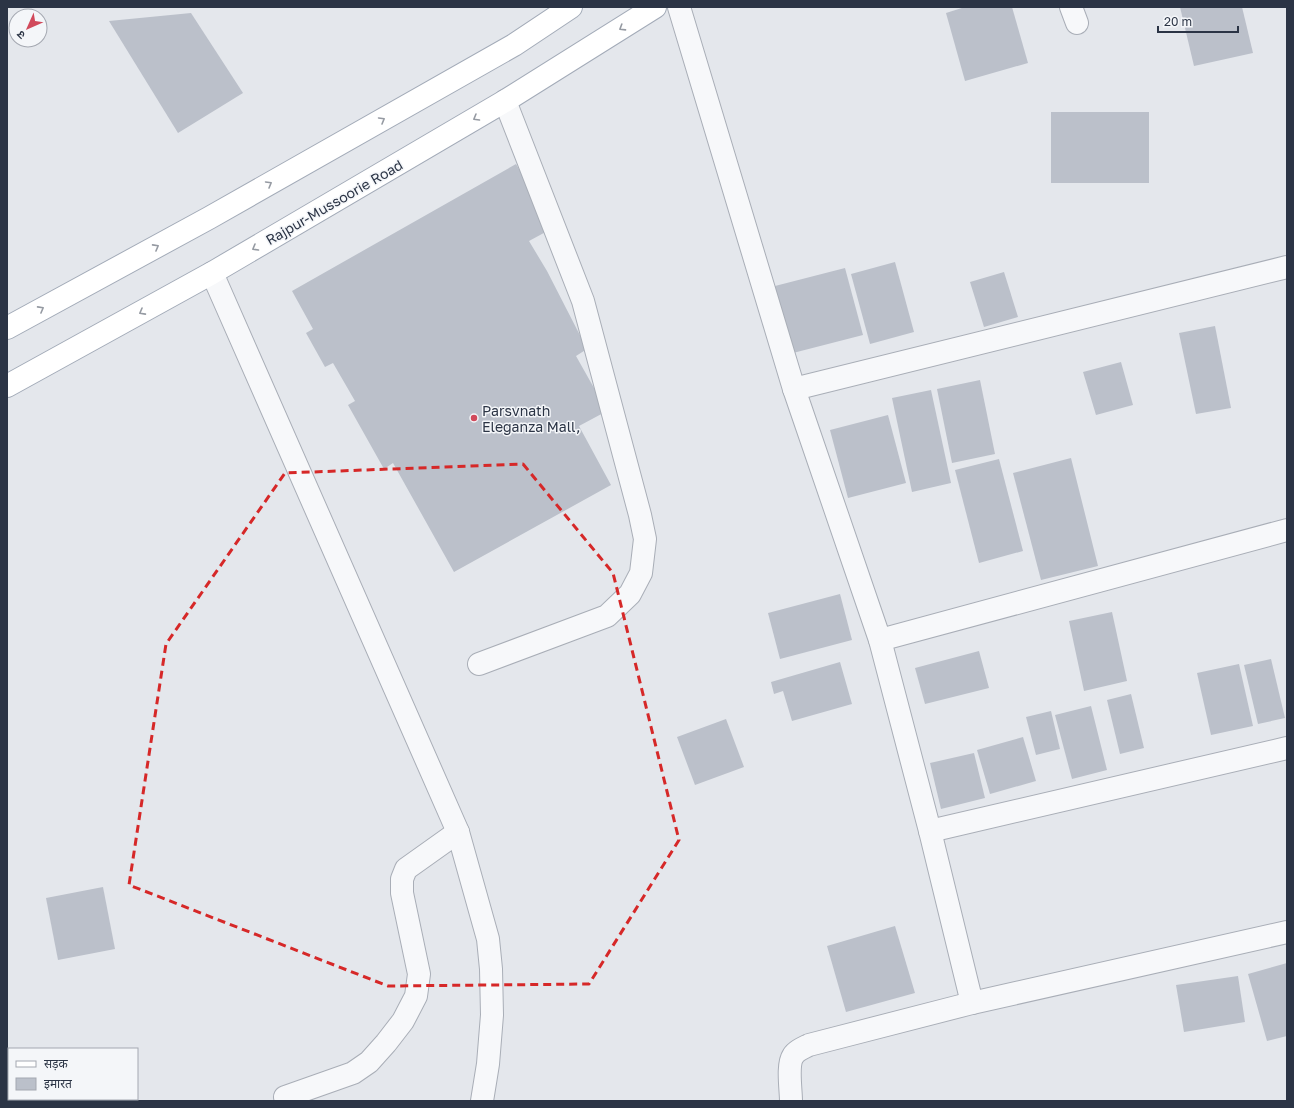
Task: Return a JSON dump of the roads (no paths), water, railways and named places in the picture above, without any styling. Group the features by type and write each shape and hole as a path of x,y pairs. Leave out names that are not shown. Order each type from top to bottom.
{"main road":[{"path":"7,328 216,214 508,49 571,7"},
{"name":"Rajpur-Mussoorie Road","path":"7,386 212,273 505,101 655,7"}],"street":[{"path":"679,7 794,389 880,640 930,831 972,1003"},
{"path":"480,664 607,616 630,594 641,573 645,540 640,515 583,301 505,101"},
{"path":"794,389 1287,267"},
{"path":"212,273 458,832 488,939 491,969 492,1015 488,1064 482,1101"},
{"path":"880,640 1287,530"},
{"path":"930,831 1287,748"},
{"path":"285,1097 353,1073 369,1062 403,1021 416,996 419,974 402,892 402,879 406,869 458,832"},
{"path":"791,1101 790,1065 792,1056 799,1050 809,1045 972,1003 1287,932"}],"place":[{"name":"Parsvnath Eleganza Mall,","path":"474,418"}]}
